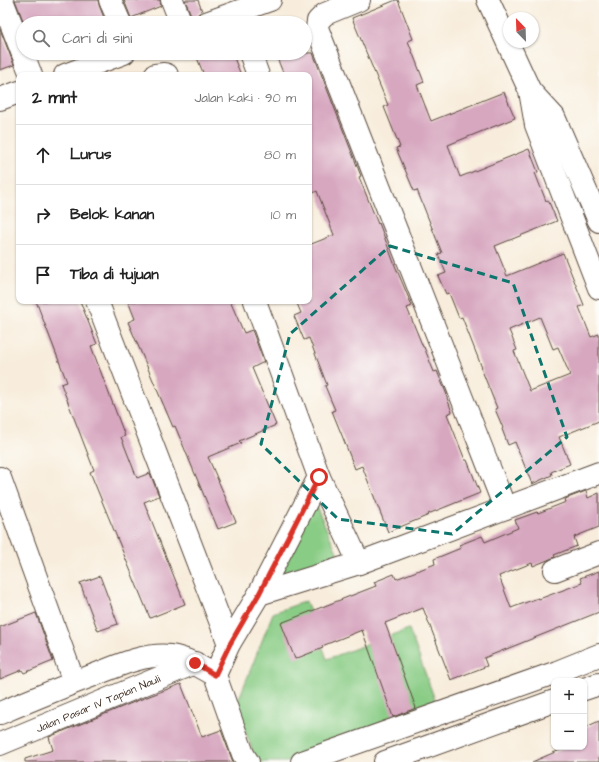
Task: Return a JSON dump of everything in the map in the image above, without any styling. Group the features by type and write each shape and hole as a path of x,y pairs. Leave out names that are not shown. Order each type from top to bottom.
{"street":[{"path":"2,0 16,36"},
{"path":"110,0 117,16"},
{"path":"172,0 178,16"},
{"path":"240,16 270,0"},
{"path":"358,0 325,14 318,22 317,28 505,508"},
{"path":"488,0 530,91 536,125 599,288"},
{"path":"25,60 30,72"},
{"path":"73,72 105,60"},
{"path":"253,60 257,72"},
{"path":"530,91 554,117 599,221"},
{"path":"0,99 16,93"},
{"path":"98,304 230,644"},
{"path":"257,304 319,477 359,562"},
{"path":"259,594 359,562 599,473"},
{"path":"215,675 230,644 259,594 319,477"},
{"path":"0,478 74,682"},
{"path":"555,570 599,553"},
{"path":"0,713 74,682 125,663 158,656 171,656 195,663 215,675 244,759"},
{"path":"315,760 559,676 599,656"},
{"name":"Jalan Pasar IV Tapian Nauli","path":"0,744 195,663"},
{"path":"587,689 599,684"},
{"path":"385,762 551,702"}],"highlighted area":[{"path":"390,246 513,283 567,437 452,534 338,519 261,444 290,334"}],"green space":[{"path":"313,499 338,554 267,585"},
{"path":"306,601 327,659 409,629 438,708 292,762 261,762 256,760 236,706 273,613"}],"building":[{"path":"15,0 98,0 103,16 21,16"},
{"path":"124,0 160,0 161,6 136,16 130,16"},
{"path":"185,0 198,0 202,11 196,16 191,16"},
{"path":"398,0 413,39 408,41 424,82 417,85 431,121 504,92 515,118 448,145 460,177 529,149 538,172 535,173 546,201 548,200 557,221 495,246 507,276 563,253 584,305 579,307 591,337 599,334 599,421 559,437 570,464 551,472 552,475 532,484 515,442 508,445 495,409 497,408 462,317 459,318 449,293 446,294 438,276 446,273 438,254 442,253 417,190 414,191 396,148 400,147 384,107 388,105 352,18","holes":["540,317 553,349 558,347 570,375 530,391 514,351 517,350 509,330"]},
{"path":"0,29 14,65 0,70"},
{"path":"313,53 361,176 359,177 412,306 407,308 434,372 437,371 447,395 452,412 447,414 480,493 388,532 362,466 355,469 332,411 335,410 325,386 327,385 309,338 304,340 294,316 301,313 297,304 312,304 312,244 334,235 317,191 312,194 312,72 283,72 278,60 312,60"},
{"path":"198,60 235,60 240,72 203,72"},
{"path":"37,304 81,304 97,344 91,346 125,436 121,437 137,478 150,473 159,496 144,502 185,604 150,618 90,472 94,470 61,384 67,382"},
{"path":"129,304 231,304 244,333 252,330 264,362 252,368 276,425 239,441 241,443 208,457 236,522 218,529 175,426 173,427 128,322 135,319"},
{"path":"586,491 588,498 599,493 599,527 574,537 577,546 554,555 555,557 533,566 532,563 499,576 511,608 582,583 580,578 599,571 599,612 484,658 487,666 451,680 423,608 385,623 416,708 393,717 362,630 322,646 323,648 295,659 281,623 376,586 374,582 394,574 396,579 435,564 434,559 461,548 459,545 482,536 485,542 518,528 515,520 566,502 565,499"},
{"path":"100,576 118,624 98,631 80,583"},
{"path":"36,613 53,661 24,673 22,670 0,679 0,627"},
{"path":"181,684 202,737 221,730 233,762 25,762 25,759 53,750 49,737"},
{"path":"599,721 599,762 532,762 560,750 587,750 587,727"}],"route":[{"path":"195,663 215,675 230,644 259,594 319,477"}]}
